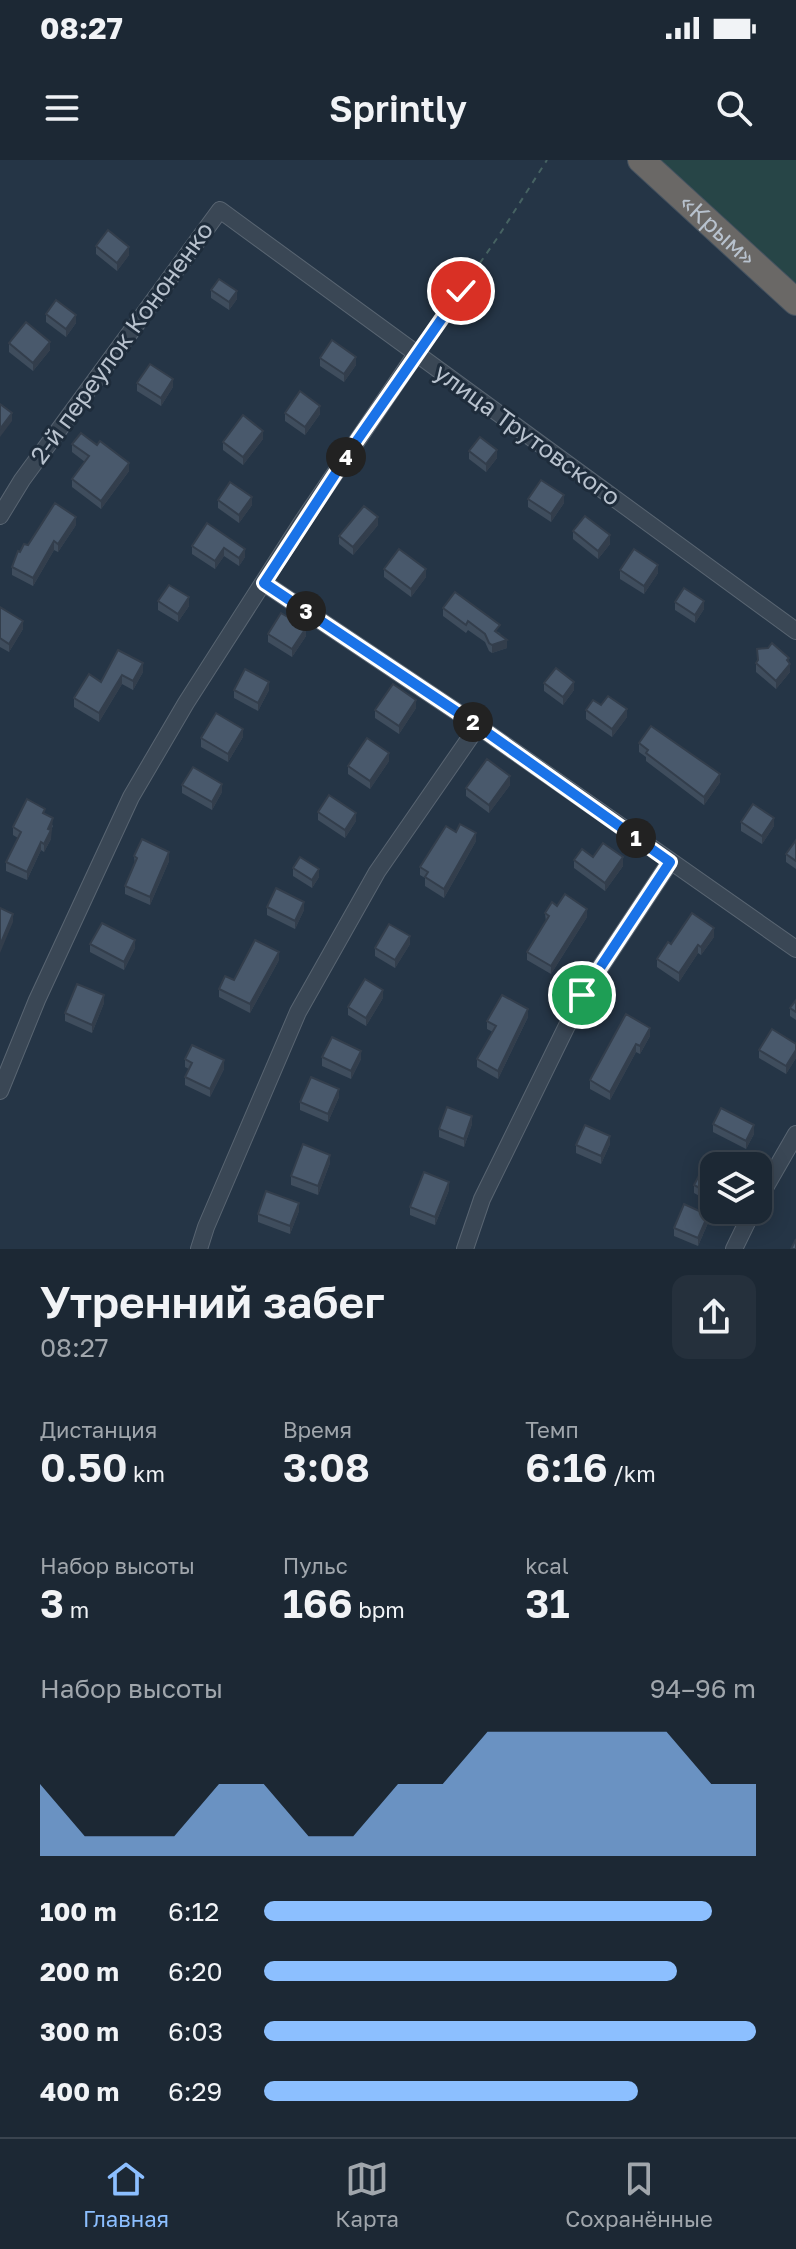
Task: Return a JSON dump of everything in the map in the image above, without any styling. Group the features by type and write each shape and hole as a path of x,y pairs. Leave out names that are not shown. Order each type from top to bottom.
{"highway":[{"name":"«Крым»","path":"641,160 796,302"}],"street":[{"name":"улица Трутовского","path":"220,210 796,631"},
{"name":"2-й переулок Кононенко","path":"0,516 22,480 220,210"},
{"path":"0,1091 37,1000 131,797 186,703 416,354"},
{"path":"264,583 478,726 796,949"},
{"path":"199,1249 298,1012 377,872 478,726"},
{"path":"465,1249 482,1199 582,995 670,862"},
{"path":"772,1176 796,1134"},
{"path":"734,1249 746,1224"}],"path":[{"path":"416,354 498,237 547,160"}],"green space":[{"path":"641,160 796,160 796,302"}],"building":[{"path":"108,230 129,247 117,263 96,246"},
{"path":"219,279 237,291 229,302 211,290"},
{"path":"56,300 76,315 66,329 46,314"},
{"path":"26,322 50,342 33,363 9,343"},
{"path":"332,340 356,357 344,374 320,358"},
{"path":"150,364 173,379 161,398 137,383"},
{"path":"300,391 320,406 305,427 285,413"},
{"path":"0,404 12,413 0,429"},
{"path":"243,415 263,431 243,457 223,442"},
{"path":"81,433 97,445 100,441 129,463 101,501 72,479 89,456 72,444"},
{"path":"480,437 497,450 486,464 469,451"},
{"path":"541,480 564,495 551,514 528,499"},
{"path":"230,482 252,497 239,515 218,500"},
{"path":"55,503 76,517 58,544 54,541 33,578 12,567 18,551 24,544 28,545"},
{"path":"364,506 378,517 353,547 339,536"},
{"path":"585,516 610,535 598,551 573,531"},
{"path":"207,523 245,549 239,558 224,548 215,561 192,546"},
{"path":"399,549 426,569 411,589 384,569"},
{"path":"634,549 658,565 644,586 620,570"},
{"path":"169,585 189,597 178,614 158,601"},
{"path":"684,588 704,601 695,615 675,602"},
{"path":"455,592 500,625 495,631 507,640 492,645 485,634 468,621 466,625 443,608"},
{"path":"0,607 23,621 9,644 0,638"},
{"path":"281,613 306,628 292,649 268,634"},
{"path":"772,643 789,658 790,664 776,681 756,663 757,649 768,648"},
{"path":"118,650 143,663 133,681 122,675 99,713 74,698 89,674 101,682"},
{"path":"556,668 574,682 563,697 544,683"},
{"path":"245,669 269,682 258,703 234,690"},
{"path":"393,684 416,700 399,726 375,710"},
{"path":"608,696 627,709 612,729 586,710 593,700 601,705"},
{"path":"216,713 243,729 228,754 201,738"},
{"path":"651,726 720,774 704,797 646,753 648,750 639,743"},
{"path":"367,738 389,753 370,781 348,766"},
{"path":"487,759 510,776 489,805 466,788"},
{"path":"193,767 222,784 212,802 182,785"},
{"path":"329,795 356,813 345,830 318,812"},
{"path":"27,799 45,809 43,813 53,818 48,829 51,830 44,844 41,842 27,872 6,862 21,832 13,827"},
{"path":"753,804 774,818 762,836 741,822"},
{"path":"460,824 476,833 444,889 425,877 428,872 420,867 446,826 456,832"},
{"path":"142,839 169,852 150,897 125,886"},
{"path":"796,840 796,861 786,854"},
{"path":"603,843 623,857 605,883 574,860 582,849 593,857"},
{"path":"300,857 319,869 312,880 293,868"},
{"path":"276,888 304,902 295,921 267,907"},
{"path":"565,894 587,909 551,966 527,952 549,916 545,913 552,902 557,906"},
{"path":"0,908 13,914 0,945"},
{"path":"692,913 714,928 679,973 657,959"},
{"path":"102,923 135,940 124,962 90,944"},
{"path":"389,924 410,936 395,960 375,948"},
{"path":"255,940 279,952 250,1004 219,989 225,976 234,980"},
{"path":"365,979 383,990 366,1018 348,1007"},
{"path":"77,984 104,995 92,1025 65,1013"},
{"path":"502,995 528,1009 498,1071 477,1059 496,1026 487,1021"},
{"path":"626,1014 650,1028 640,1046 636,1044 610,1092 590,1080"},
{"path":"772,1029 796,1044 796,1050 786,1066 759,1050"},
{"path":"332,1037 361,1051 351,1071 322,1057"},
{"path":"192,1045 224,1060 210,1089 185,1077 192,1063 185,1059"},
{"path":"311,1077 339,1089 328,1114 300,1102"},
{"path":"447,1107 472,1116 464,1139 439,1129"},
{"path":"721,1108 754,1125 746,1141 713,1124"},
{"path":"585,1125 610,1136 601,1156 576,1145"},
{"path":"303,1144 330,1155 318,1186 291,1176"},
{"path":"424,1172 449,1182 435,1217 410,1207"},
{"path":"700,1174 700,1188 694,1185"},
{"path":"266,1191 299,1203 290,1226 258,1214"},
{"path":"684,1204 700,1211 700,1224 704,1224 698,1238 674,1228"}],"route":[{"path":"461,291 358,439 264,583 478,726 670,862 582,995"}]}
